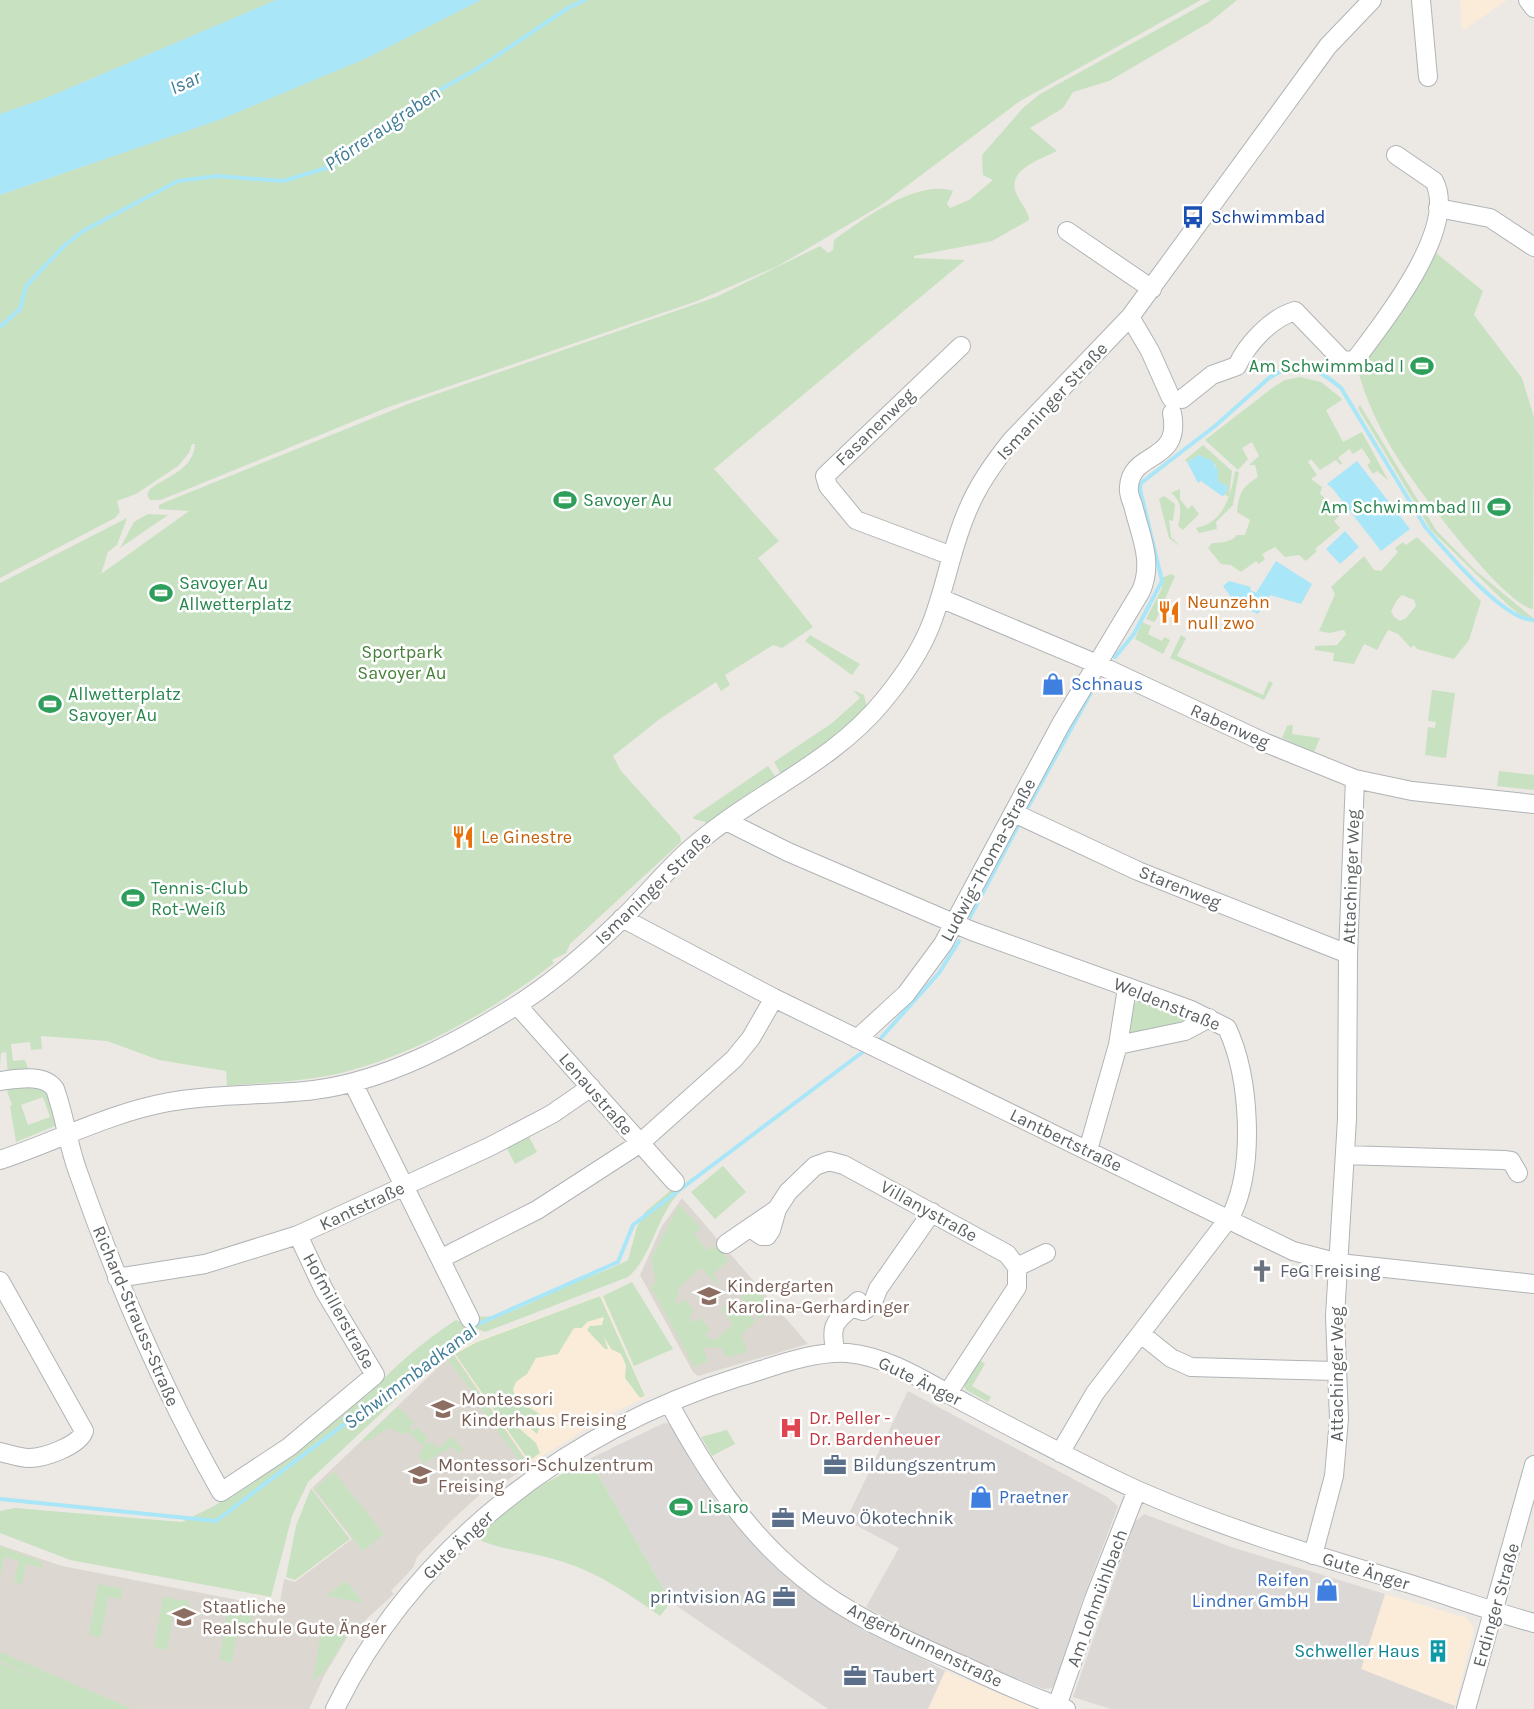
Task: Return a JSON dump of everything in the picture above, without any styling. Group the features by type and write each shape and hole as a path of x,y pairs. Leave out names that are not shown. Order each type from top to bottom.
{"street":[{"name":"Ismaninger Straße","path":"0,1160 128,1111 171,1101 290,1093 354,1083 440,1048 517,1005 572,964 622,918 681,857 726,820 821,760 869,716 912,662 930,628 969,507 984,478 1005,449 1130,317 1328,46 1372,0"},
{"path":"1421,0 1428,77"},
{"path":"1528,0 1534,8"},
{"path":"1130,317 1150,351 1175,404 1212,375 1237,366 1248,347 1285,314 1295,311 1343,361 1354,360 1426,255 1434,235 1438,208 1434,181 1396,155"},
{"path":"1438,208 1490,218 1534,247"},
{"path":"1067,231 1152,289"},
{"name":"Fasanenweg","path":"952,556 856,520 828,486 825,476 961,346"},
{"name":"Ludwig-Thoma-Straße","path":"857,1039 880,1020 917,981 956,924 1061,724 1147,577 1148,556 1129,487 1136,469 1171,441 1175,404"},
{"name":"Rabenweg","path":"940,598 1097,664 1266,743 1355,779 1412,791 1534,804"},
{"name":"Attachinger Weg","path":"1314,1555 1336,1466 1339,1419 1335,1316 1345,1155 1348,954 1355,779"},
{"name":"Starenweg","path":"1014,813 1138,871 1348,954"},
{"name":"Weldenstraße","path":"726,820 788,852 956,924 1209,1018 1227,1028 1244,1081 1245,1135 1242,1189 1227,1220 1084,1410 1060,1453"},
{"name":"Lantbertstraße","path":"622,918 774,998 1293,1251 1339,1263 1534,1284"},
{"path":"1088,1150 1118,1045 1127,988"},
{"path":"442,1258 537,1210 639,1144 734,1059 751,1038 774,998"},
{"name":"Lenaustraße","path":"517,1005 675,1182"},
{"path":"1118,1045 1185,1030 1209,1018"},
{"name":"Richard-Strauss-Straße","path":"0,1081 33,1079 50,1083 55,1089 69,1133 70,1150 117,1278 181,1422 221,1492"},
{"path":"354,1083 470,1319"},
{"name":"Kantstraße","path":"117,1278 205,1264 298,1235 535,1123 591,1087"},
{"path":"1345,1155 1504,1160 1511,1161 1518,1173"},
{"name":"Villanystraße","path":"726,1244 763,1216 777,1209 788,1192 815,1166 824,1162 836,1162 1006,1254 1017,1267"},
{"path":"836,1353 833,1339 835,1323 851,1307 867,1310 876,1299 878,1289 932,1212"},
{"name":"Hofmillerstraße","path":"221,1492 289,1447 375,1375 324,1290 298,1235"},
{"path":"947,1394 1017,1287 1017,1267 1046,1253"},
{"path":"0,1281 84,1431 75,1442 40,1457 26,1458 0,1452"},
{"path":"1142,1334 1172,1358 1191,1367 1336,1371"},
{"name":"Gute Änger","path":"335,1709 388,1621 414,1589 469,1532 511,1495 556,1463 669,1403 766,1369 821,1354 836,1353 873,1358 1137,1490 1206,1518 1314,1555 1534,1623"},
{"name":"Angerbrunnenstraße","path":"669,1403 698,1455 735,1509 803,1578 847,1608 909,1642 1060,1708"},
{"name":"Erdinger Straße","path":"1466,1709 1534,1465"},
{"name":"Am Lohmühlbach","path":"1060,1708 1094,1599 1137,1490"}],"shaded area":[{"path":"1460,0 1506,0 1506,1 1462,31"},
{"name":"Kindergarten Karolina-Gerhardinger","path":"682,1198 808,1344 698,1376 693,1372 640,1275 662,1226"},
{"path":"601,1295 646,1397 607,1416 531,1463 527,1462 453,1353 477,1341"},
{"name":"Staatliche Realschule Gute Änger","path":"453,1353 527,1461 531,1463 497,1488 486,1489 417,1557 413,1568 391,1591 394,1594 348,1636 324,1676 309,1709 84,1709 0,1673 0,1545 62,1566 279,1608 284,1579 295,1582 352,1539 312,1488"},
{"path":"908,1391 1107,1497 1118,1506 1081,1604 1059,1679 1052,1688 1044,1689 985,1666 923,1638 866,1607 899,1548 846,1520"},
{"path":"664,1423 670,1424 691,1462 723,1511 762,1553 837,1613 945,1671 928,1709 828,1709 671,1602 589,1459"},
{"path":"1144,1514 1231,1547 1385,1594 1361,1669 1455,1706 1454,1709 1111,1709 1073,1697 1134,1523"},
{"path":"1385,1594 1467,1618 1474,1629 1455,1706 1361,1669"},
{"path":"945,1671 1037,1709 928,1709"}],"green space":[{"path":"0,0 276,0 46,98 0,114"},
{"path":"481,0 1201,0 1020,101 880,206 778,266 697,301 386,408 160,500 150,500 147,494 150,489 179,471 190,460 195,444 192,444 189,453 178,466 136,494 117,501 120,512 115,518 0,578 0,195 219,120 367,58"},
{"name":"Sportpark Savoyer Au","path":"1211,0 1237,0 1210,22 1109,81 1073,92 1063,108 1030,128 1057,151 1033,162 1020,172 1016,179 1017,195 1029,220 992,241 914,256 914,258 965,260 714,469 779,541 758,558 813,627 782,648 773,645 725,675 730,685 721,691 716,682 661,718 613,756 621,771 680,836 681,842 570,944 566,953 552,960 554,963 503,1000 446,1032 387,1059 327,1076 227,1086 226,1071 159,1060 107,1041 41,1036 42,1049 31,1050 30,1042 11,1044 13,1061 25,1060 30,1074 8,1075 6,1052 1,1053 0,1067 0,583 127,518 117,545 108,552 101,574 189,511 159,509 159,505 168,501 408,404 716,297 820,246 828,253 833,250 834,240 875,212 907,196 939,189 953,191 947,204 950,208 969,200 993,180 983,175 982,155 1023,108 1040,94"},
{"path":"1436,253 1483,291 1474,315 1522,378 1534,417 1533,609 1519,602 1480,565 1417,487 1382,430 1368,401 1358,370 1365,355"},
{"path":"1300,377 1321,382 1340,397 1342,400 1326,410 1343,442 1362,432 1388,480 1377,471 1373,474 1367,465 1371,462 1362,448 1353,454 1349,449 1338,458 1342,463 1340,465 1336,460 1320,470 1311,459 1308,462 1317,475 1311,479 1322,487 1320,494 1342,513 1334,521 1340,528 1315,549 1317,551 1306,561 1299,555 1285,557 1275,547 1262,554 1265,559 1259,564 1256,561 1241,572 1231,565 1221,564 1208,548 1212,543 1229,541 1237,535 1245,535 1250,520 1237,512 1238,505 1242,491 1258,477 1255,465 1249,465 1259,456 1252,442 1242,448 1248,459 1238,470 1205,440 1275,386 1285,380"},
{"path":"1360,405 1436,530 1476,571 1533,618 1522,616 1509,606 1431,530 1358,408"},
{"path":"1203,445 1232,471 1229,497 1225,495 1228,487 1218,481 1215,464 1199,455 1187,462 1185,460"},
{"path":"1235,471 1239,472 1233,505 1216,522 1217,529 1199,533 1196,528 1206,525 1220,514 1228,498"},
{"path":"1180,489 1180,499 1188,509 1192,505 1199,514 1183,530 1178,526 1180,512 1178,500 1171,493"},
{"path":"1164,496 1175,504 1173,521 1169,520 1171,537 1181,547 1169,538 1159,499"},
{"path":"148,514 168,515 120,548 134,522"},
{"path":"1417,537 1481,601 1469,640 1454,659 1417,649 1414,645 1411,648 1398,634 1388,630 1377,650 1364,644 1354,664 1333,661 1334,653 1315,650 1315,646 1337,645 1346,634 1344,630 1329,633 1319,631 1335,594 1331,587 1364,556 1374,570 1381,571 1398,552 1395,548 1403,542 1406,545","holes":["1402,595 1414,600 1416,606 1406,618 1400,621 1394,617 1391,611"]},
{"path":"1171,574 1175,576 1156,620 1154,622 1146,619 1162,588 1162,578"},
{"path":"1142,622 1151,626 1148,634 1162,641 1164,637 1170,640 1163,654 1135,639"},
{"path":"810,635 860,664 852,675 805,641"},
{"path":"1181,635 1186,638 1177,656 1263,695 1269,681 1273,683 1264,700 1170,658"},
{"path":"853,690 864,695 867,708 843,731 782,776 774,762 832,723 860,698"},
{"path":"1432,690 1455,693 1446,758 1425,755 1428,727 1435,728 1436,722 1428,721"},
{"path":"1293,725 1292,734 1320,738 1314,752 1282,738 1287,726"},
{"path":"768,766 777,779 708,825 694,819 693,817"},
{"path":"1499,771 1534,775 1534,790 1497,786"},
{"path":"1142,1000 1190,1017 1187,1022 1132,1034 1124,1033 1128,1005"},
{"path":"40,1087 49,1092 57,1125 16,1142 10,1106 12,1105 6,1088","holes":["43,1097 50,1117 28,1125 21,1105"]},
{"path":"527,1133 537,1152 515,1164 505,1145"},
{"path":"723,1166 746,1192 715,1219 691,1192"},
{"path":"676,1186 678,1194 664,1214 636,1269 628,1277 485,1332 475,1328 475,1316 487,1317 510,1312 628,1260 637,1227 645,1212"},
{"path":"679,1205 701,1228 694,1234 708,1251 715,1245 729,1260 713,1274 719,1282 716,1284 701,1268 676,1290 679,1294 675,1301 678,1304 685,1300 694,1311 689,1318 694,1323 700,1318 710,1329 705,1335 711,1339 718,1338 733,1324 721,1309 733,1298 756,1321 741,1335 748,1352 726,1357 722,1348 703,1347 708,1361 694,1367 651,1287 656,1282 651,1259"},
{"path":"632,1282 673,1349 634,1366 603,1296"},
{"path":"754,1287 772,1308 760,1319 741,1297"},
{"path":"600,1296 645,1396 640,1398 625,1378 626,1365 621,1354 611,1349 604,1337 608,1349 605,1349 587,1330 590,1326 602,1325 604,1317 587,1322 582,1328 574,1328 558,1354 536,1358 527,1374 516,1382 513,1389 521,1403 543,1418 537,1434 520,1419 513,1423 536,1443 540,1453 529,1461 455,1354 477,1342"},
{"path":"456,1320 465,1324 464,1339 426,1371 308,1482 292,1516 271,1597 70,1560 0,1533 0,1511 15,1508 182,1522 216,1505 369,1394 410,1354"},
{"path":"453,1355 526,1462 523,1466 478,1404 480,1401 448,1360"},
{"path":"979,1360 985,1364 972,1386 991,1397 988,1402 966,1390 963,1384"},
{"path":"398,1407 414,1423 410,1428 412,1431 417,1427 428,1438 425,1442 427,1445 431,1441 439,1449 451,1436 463,1450 458,1453 453,1446 423,1464 419,1455 424,1447 409,1432 402,1434 389,1428 366,1442 363,1439"},
{"path":"727,1430 735,1444 712,1456 701,1437"},
{"path":"589,1459 671,1602 660,1616 622,1590 583,1569 472,1537 514,1501"},
{"path":"334,1472 384,1534 363,1551 315,1489"},
{"path":"311,1488 350,1539 295,1580 286,1577 296,1526"},
{"path":"0,1546 40,1561 43,1568 26,1564 22,1584 14,1582 19,1561 6,1557 5,1554 0,1578"},
{"path":"346,1581 364,1603 326,1596"},
{"path":"98,1584 123,1589 121,1599 108,1597 101,1637 89,1635"},
{"path":"163,1597 189,1601 187,1612 174,1610 167,1650 154,1647"},
{"path":"228,1609 253,1614 251,1624 239,1622 232,1663 219,1660"},
{"path":"325,1633 347,1635 324,1672 313,1681 320,1637"},
{"path":"0,1652 132,1709 0,1709 0,1663 64,1689 0,1661"}],"water":[{"name":"Isar","path":"276,0 481,0 367,58 219,120 0,195 0,114 46,98"},
{"path":"1199,455 1214,462 1215,468 1218,468 1218,481 1228,487 1225,495 1222,496 1201,481 1198,483 1187,462"},
{"path":"1357,461 1410,529 1381,551 1327,484"},
{"path":"1345,531 1359,547 1340,564 1326,549"},
{"path":"1276,561 1312,584 1301,604 1270,595 1258,614 1235,603 1223,586 1229,581 1251,587 1250,590 1256,593"}],"waterway":[{"name":"Pförreraugraben","path":"0,327 20,309 26,286 65,245 83,231 178,181 217,176 283,181 330,167 425,98 477,69 568,8 585,0"},
{"path":"1115,657 1134,634 1162,581 1140,489 1141,483 1215,426 1269,378 1289,368 1298,367 1316,371 1341,388 1426,528 1461,567 1507,609 1534,620"},
{"name":"Schwimmbadkanal","path":"1028,807 1094,687"},
{"name":"Schwimmbadkanal","path":"970,917 1018,826"},
{"name":"Schwimmbadkanal","path":"880,1039 939,973 959,941"},
{"name":"Schwimmbadkanal","path":"0,1499 216,1521 476,1325 618,1262 633,1225 864,1051"}],"place":[{"name":"Schwimmbad","path":"1193,217"},
{"name":"Am Schwimmbad I","path":"1422,366"},
{"name":"Savoyer Au","path":"565,500"},
{"name":"Am Schwimmbad II","path":"1499,507"},
{"name":"Savoyer Au Allwetterplatz","path":"161,593"},
{"name":"Neunzehn null zwo","path":"1169,612"},
{"name":"Schnaus","path":"1053,684"},
{"name":"Allwetterplatz Savoyer Au","path":"50,704"},
{"name":"Le Ginestre","path":"463,837"},
{"name":"Tennis-Club Rot-Weiß","path":"133,898"},
{"name":"FeG Freising","path":"1262,1271"},
{"name":"Kindergarten Karolina-Gerhardinger","path":"709,1296"},
{"name":"Montessori Kinderhaus Freising","path":"443,1409"},
{"name":"Dr. Peller - Dr. Bardenheuer","path":"791,1428"},
{"name":"Bildungszentrum","path":"835,1465"},
{"name":"Montessori-Schulzentrum Freising","path":"420,1475"},
{"name":"Praetner","path":"981,1497"},
{"name":"Lisaro","path":"681,1507"},
{"name":"Meuvo Ökotechnik","path":"783,1518"},
{"name":"Reifen Lindner GmbH","path":"1327,1590"},
{"name":"printvision AG","path":"784,1597"},
{"name":"Staatliche Realschule Gute Änger","path":"184,1617"},
{"name":"Schweller Haus","path":"1438,1651"},
{"name":"Taubert","path":"855,1676"}]}
